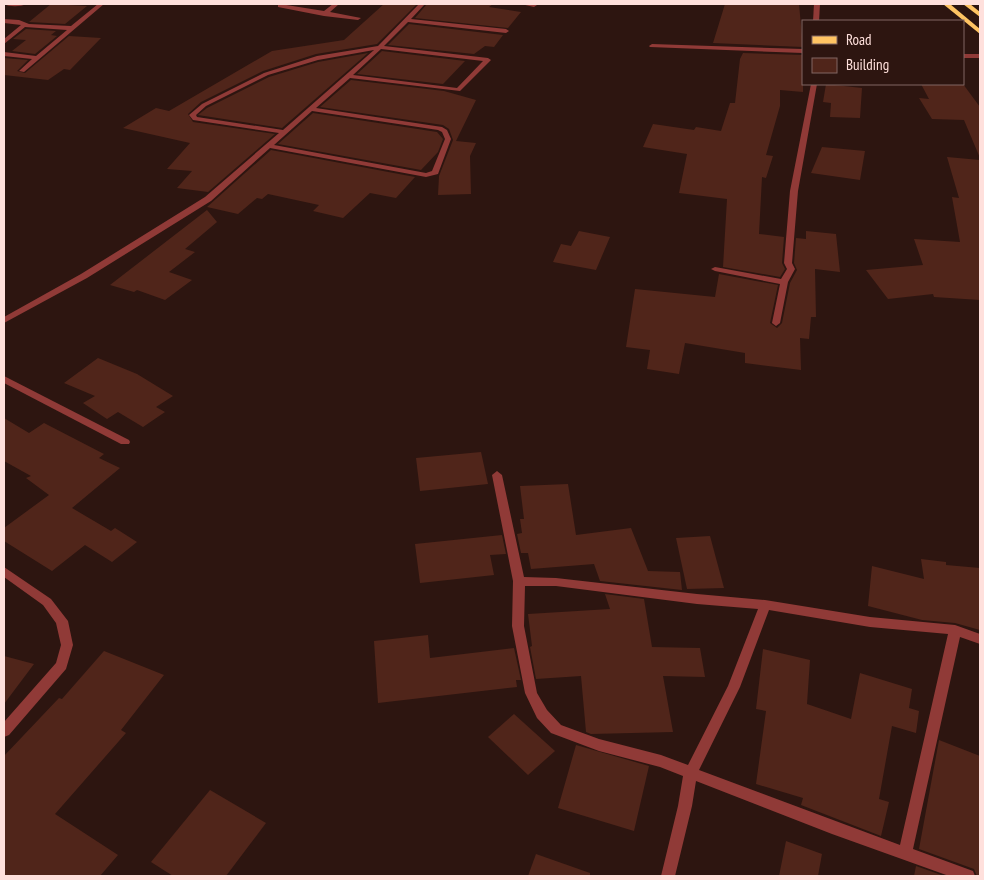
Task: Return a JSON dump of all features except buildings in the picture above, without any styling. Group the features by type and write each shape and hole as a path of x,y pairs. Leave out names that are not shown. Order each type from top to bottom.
{"main road":[{"path":"946,4 980,32"},
{"path":"966,4 980,15"}],"street":[{"path":"8,4 23,4"},
{"path":"22,71 101,4"},
{"path":"324,14 336,4"},
{"path":"4,320 84,276 208,199 380,47 422,4"},
{"path":"524,4 534,5"},
{"path":"816,20 817,4"},
{"path":"280,6 358,18"},
{"path":"406,20 506,31"},
{"path":"4,21 19,22 24,25 71,28"},
{"path":"4,42 24,25"},
{"path":"652,46 802,51"},
{"path":"284,132 195,119 192,115 204,105 266,74 317,58 380,47 488,60 458,90 348,76"},
{"path":"4,54 36,58"},
{"path":"964,56 980,56"},
{"path":"776,323 784,282 791,268 788,263 794,191 814,85"},
{"path":"269,146 426,175 435,172 448,139 445,131 440,128 311,109"},
{"path":"715,270 784,282"},
{"path":"4,379 125,442"},
{"path":"497,476 519,581 518,626 531,693 542,714 556,729 599,745 661,761 690,774 968,876"},
{"path":"4,571 47,602 62,622 67,645 62,665 6,727"},
{"path":"519,581 556,582 765,605 870,622 955,630 980,639"},
{"path":"668,876 686,806 690,774 734,687 765,605"},
{"path":"905,853 955,630"}]}
